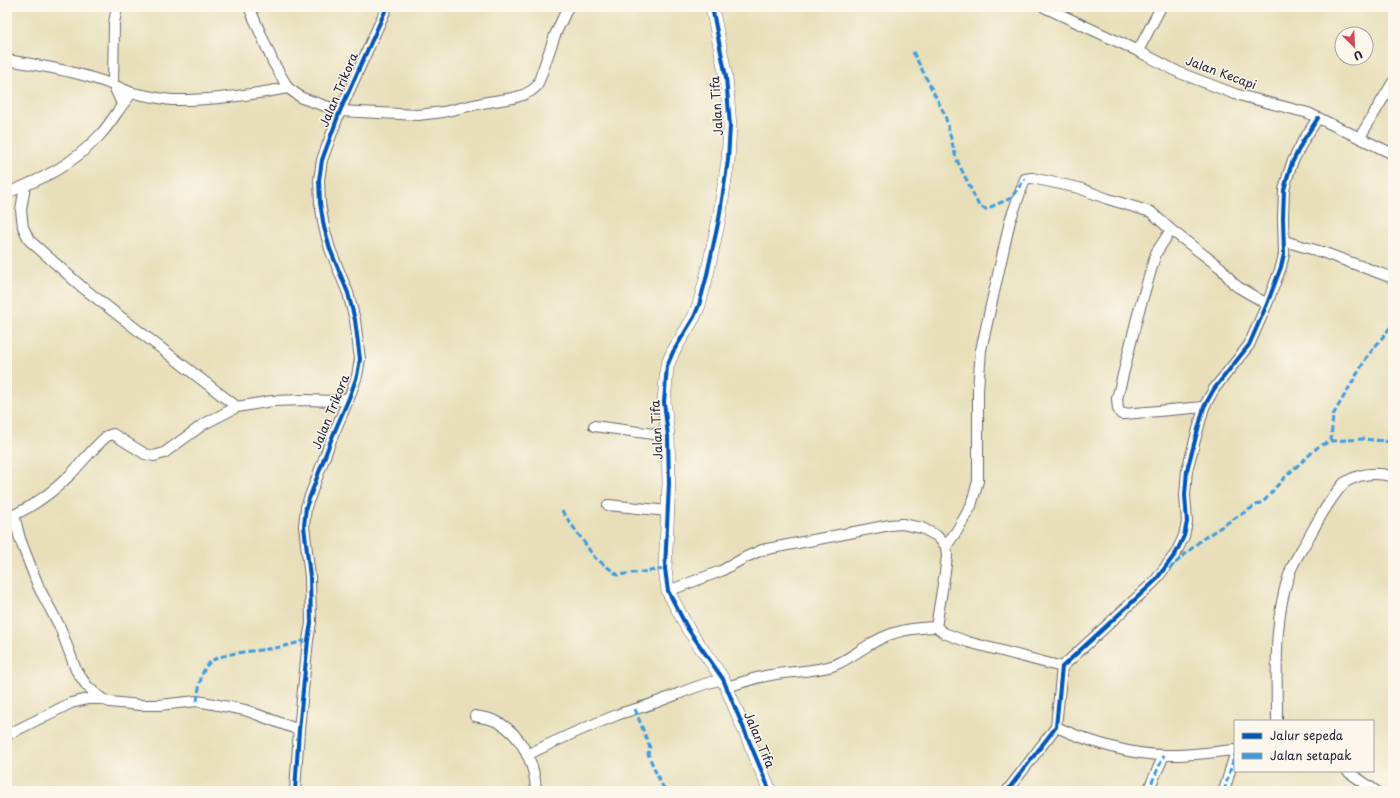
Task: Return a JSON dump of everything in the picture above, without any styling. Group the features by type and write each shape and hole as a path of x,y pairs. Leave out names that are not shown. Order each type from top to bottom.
{"street":[{"path":"117,7 114,23 113,84 122,104"},
{"path":"249,7 273,62 288,88 302,98 340,111 418,115 443,112 466,106 523,96 531,91 537,86 555,35 568,7"},
{"name":"Jalan Trikora","path":"295,791 299,730 311,623 310,577 304,526 306,507 357,376 360,358 355,320 348,293 330,249 324,226 320,203 319,180 322,160 340,111 386,7"},
{"name":"Jalan Tifa","path":"712,7 726,77 730,126 728,160 719,219 699,305 667,366 664,402 668,436 668,511 665,569 668,591 688,630 725,683 770,791"},
{"name":"Jalan Kecapi","path":"1044,7 1138,51 1180,73 1235,94 1291,108 1318,118 1393,154"},
{"path":"1138,51 1161,7"},
{"path":"7,60 73,72 113,84 132,93 171,100 208,99 255,94 288,88"},
{"path":"1360,138 1393,82"},
{"path":"7,193 25,186 61,168 82,153 101,133 132,93"},
{"path":"1007,791 1056,727 1062,668 1155,581 1176,553 1184,536 1187,522 1185,495 1187,470 1204,408 1214,389 1249,346 1267,304 1281,267 1284,254 1284,190 1288,175 1292,162 1303,141 1318,118"},
{"path":"946,546 958,530 971,506 978,481 978,389 981,350 1010,221 1025,178 1032,178 1079,188 1108,199 1151,212 1171,230 1221,268 1232,283 1267,304"},
{"path":"25,186 22,210 23,227 29,240 82,287 237,407"},
{"path":"1171,230 1156,253 1138,314 1117,406 1119,412 1124,414 1204,408"},
{"path":"1284,241 1322,252 1393,278"},
{"path":"299,730 245,710 197,701 159,705 140,705 110,702 102,699 87,686 76,670 60,627 39,588 11,515 36,503 56,487 70,475 107,436 113,434 145,454 154,456 164,453 204,424 237,407 272,401 335,401 349,398"},
{"path":"594,426 668,436"},
{"path":"1279,720 1277,659 1279,620 1285,587 1291,570 1315,525 1344,484 1351,479 1366,474 1391,476"},
{"path":"608,504 668,511"},
{"path":"668,591 721,571 762,550 890,525 902,524 922,528 937,536 946,546 947,556 936,627"},
{"path":"527,755 571,733 705,683 725,683 834,665 874,642 893,633 911,628 936,627 944,633 968,642 1062,668"},
{"path":"7,735 72,703 88,699 102,699"},
{"path":"475,716 491,719 509,729 520,741 527,755 533,774 536,791"},
{"path":"1056,727 1084,739 1128,750 1164,755 1234,750"},
{"path":"1148,791 1164,755"},
{"path":"1224,791 1234,757"},
{"path":"1348,772 1376,791"}],"marked path":[{"path":"913,52 945,115 956,158 979,206 986,209 1011,198 1025,179"},
{"path":"1169,569 1201,540 1265,500 1283,479 1318,447 1331,441 1333,415 1367,357 1393,324"},
{"path":"1331,441 1364,439 1393,442"},
{"path":"562,511 595,558 618,575 665,569"},
{"path":"197,701 200,681 204,671 209,663 214,659 230,654 275,648 308,640"},
{"path":"635,709 650,748 648,754 660,782 666,791"},
{"path":"1148,791 1164,755"},
{"path":"1224,791 1234,757"}],"cycle path":[{"path":"295,791 299,730 311,623 310,577 304,526 306,507 331,440 349,398 357,376 360,359 355,320 348,293 330,249 324,227 320,203 319,180 322,160 340,111 387,7"},
{"path":"712,7 726,77 730,126 728,160 719,219 699,305 667,366 664,402 668,436 669,484 665,569 668,591 688,629 723,679 770,791"},
{"path":"1007,791 1056,727 1062,667 1155,581 1176,553 1184,536 1187,522 1185,495 1187,470 1204,407 1214,389 1249,345 1267,304 1281,267 1284,254 1284,190 1288,175 1303,141 1318,118"}]}
